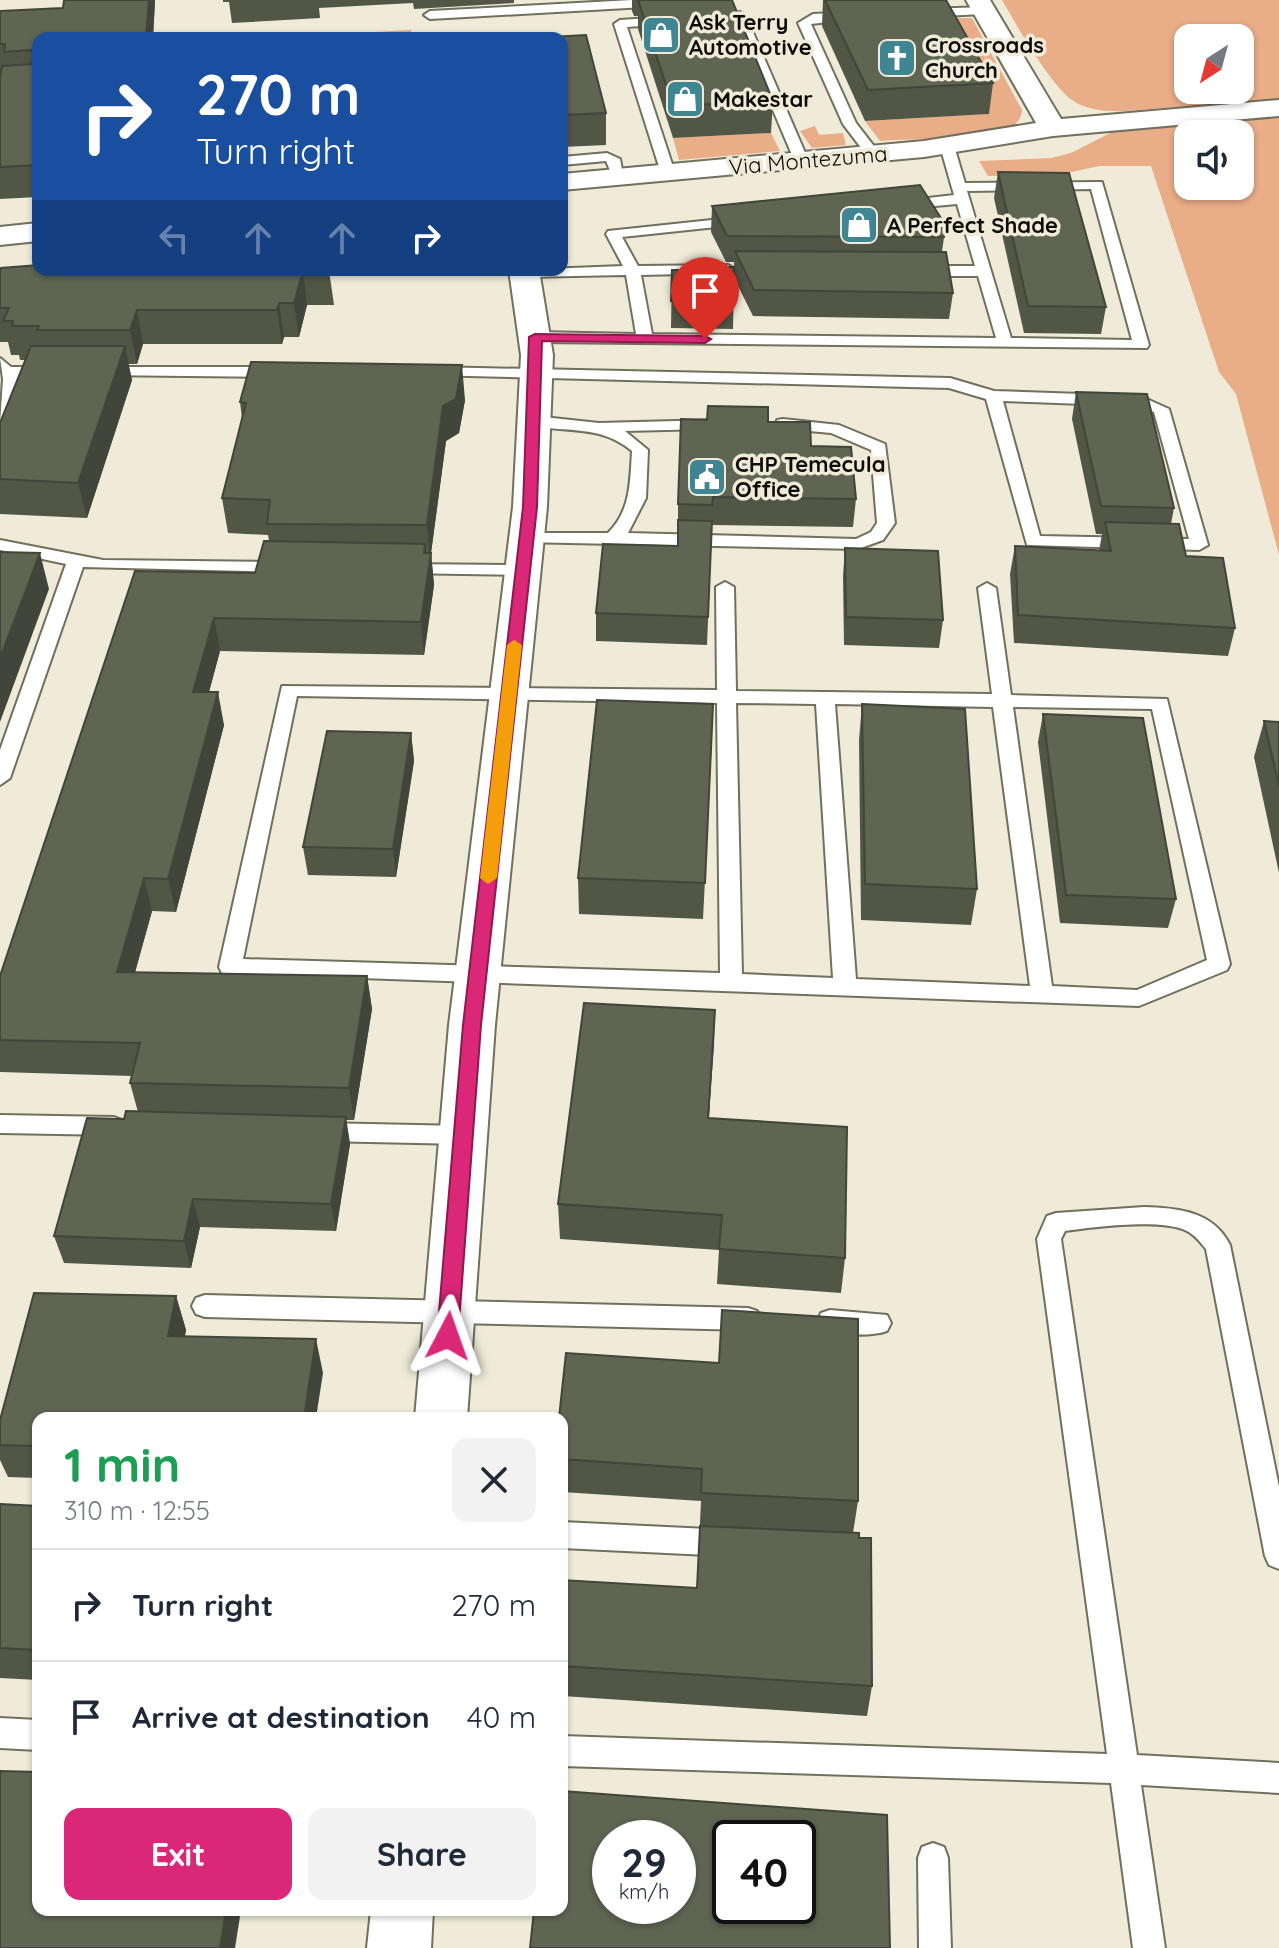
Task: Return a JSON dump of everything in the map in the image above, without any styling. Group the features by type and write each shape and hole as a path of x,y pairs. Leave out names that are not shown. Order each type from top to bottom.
{"street":[{"path":"981,5 1053,128 1279,108"},
{"name":"Via Montezuma","path":"568,181 802,162 947,146 1053,128"},
{"path":"0,236 32,233"},
{"path":"441,1412 478,972 525,554 536,355 526,276"},
{"path":"399,1948 402,1916"}],"lane":[{"path":"430,15 586,3 698,0"},
{"path":"906,14 981,5"},
{"path":"668,173 620,24 740,16 802,162"},
{"path":"859,16 813,18 804,23 850,124 873,154"},
{"path":"947,146 1005,343"},
{"path":"568,160 607,157 613,159 619,177"},
{"path":"414,372 645,339 1141,345 1097,185 961,193 883,207"},
{"path":"645,339 632,269 613,234 756,219"},
{"path":"568,270 744,269"},
{"path":"904,271 983,271"},
{"path":"536,355 950,383 993,396 1140,401 1161,409 1199,545 1033,541 993,396"},
{"path":"4,368 78,372 290,372"},
{"path":"0,419 11,379 4,368"},
{"path":"534,421 602,427 729,424"},
{"path":"382,569 525,554 613,538 858,544 877,536 886,523 879,448 864,438 832,427 771,424"},
{"path":"602,427 628,437 640,450 636,508 629,524 613,538"},
{"path":"0,545 103,565 303,568"},
{"path":"0,778 76,561"},
{"path":"725,587 731,981"},
{"path":"987,588 1042,994"},
{"path":"289,690 727,696 1160,703 1219,964 1139,998 478,972 230,967 289,690"},
{"path":"825,697 845,986"},
{"path":"0,1124 144,1127"},
{"path":"304,1131 464,1135"},
{"path":"1149,1948 1049,1239 1056,1223 1075,1218 1186,1220 1205,1230 1218,1245 1279,1556"},
{"path":"205,1306 450,1309 767,1319"},
{"path":"799,1320 878,1323"},
{"path":"568,1535 762,1545"},
{"path":"0,1733 32,1735"},
{"path":"568,1751 1126,1769 1279,1778"},
{"path":"933,1858 935,1948"}],"shaded area":[{"path":"1002,0 1279,0 1279,111 1181,107 1096,110 1072,100 1063,92 1034,53"},
{"path":"972,18 1022,110 1019,120 1012,126 983,134 880,141 865,121 988,114 937,20"},
{"path":"1279,116 1279,555 1236,394 1219,372 1151,166 1099,166 1063,174 988,176 979,161 1051,158 1071,153 1112,132 1174,126 1174,200 1254,200 1254,120 1237,120"},
{"path":"815,126 819,135 843,133 846,145 812,148 800,131"},
{"path":"771,133 780,151 679,160 673,138"}],"building":[{"path":"64,0 149,0 146,32 32,32 32,51 4,52 5,44 0,44 0,11 63,8"},
{"path":"638,0 732,0 773,101 673,106"},
{"path":"825,0 946,0 993,83 868,90"},
{"path":"586,35 606,113 568,115 568,36"},
{"path":"32,64 32,165 0,167 2,66"},
{"path":"998,172 1069,173 1106,307 1028,306"},
{"path":"920,185 941,218 944,237 727,236 712,206"},
{"path":"735,251 946,252 953,293 754,290"},
{"path":"32,265 32,276 302,276 294,303 279,303 277,310 137,310 130,330 37,330 39,326 12,326 13,321 3,321 9,308 0,308 1,268"},
{"path":"698,267 734,267 734,303 671,301 672,270 698,270"},
{"path":"31,346 125,346 78,483 0,479 0,423"},
{"path":"251,362 462,365 456,399 443,406 427,525 267,524 270,500 222,498 246,403 240,402"},
{"path":"1076,392 1147,394 1174,508 1101,506"},
{"path":"708,406 768,407 768,422 810,422 811,446 851,447 856,499 713,497 712,505 678,504 681,419 707,420"},
{"path":"678,520 712,521 708,617 596,613 603,544 678,546"},
{"path":"1105,522 1179,524 1186,556 1223,558 1235,628 1018,615 1015,546 1111,551"},
{"path":"264,541 425,544 424,553 431,553 421,622 214,618 193,692 218,692 168,879 144,878 117,972 367,976 349,1088 130,1083 140,1043 0,1040 0,976 135,571 255,573"},
{"path":"845,548 938,551 943,620 846,617"},
{"path":"0,552 40,553 0,658"},
{"path":"597,700 713,704 705,883 578,878"},
{"path":"862,704 965,709 977,889 865,884"},
{"path":"1043,714 1143,718 1176,899 1066,895"},
{"path":"1264,721 1279,722 1279,786"},
{"path":"327,731 411,733 393,849 303,847"},
{"path":"584,1003 715,1010 708,1118 847,1127 845,1258 719,1249 722,1215 558,1204"},
{"path":"126,1111 346,1117 331,1204 193,1199 184,1241 54,1236 87,1118 124,1119"},
{"path":"34,1293 176,1296 168,1336 316,1339 305,1412 32,1412 32,1446 0,1445 0,1420"},
{"path":"722,1310 858,1319 858,1501 701,1493 702,1469 568,1459 568,1412 560,1412 566,1353 719,1363"},
{"path":"0,1504 32,1506 32,1650 0,1648"},
{"path":"700,1526 859,1533 859,1538 871,1538 872,1686 568,1666 568,1580 697,1588"},
{"path":"0,1771 32,1772 32,1916 225,1916 220,1948 0,1948"},
{"path":"568,1791 887,1815 890,1948 530,1948 533,1916 568,1916"}],"slow traffic":[{"path":"488,878 514,645"}],"place":[{"name":"Ask Terry Automotive","path":"661,35"},
{"name":"Crossroads Church","path":"897,58"},
{"name":"Makestar","path":"685,99"},
{"name":"A Perfect Shade","path":"859,225"},
{"name":"CHP Temecula Office","path":"707,477"}],"route":[{"path":"448,1336 472,1025 530,507 537,355 535,337 705,339"}]}
